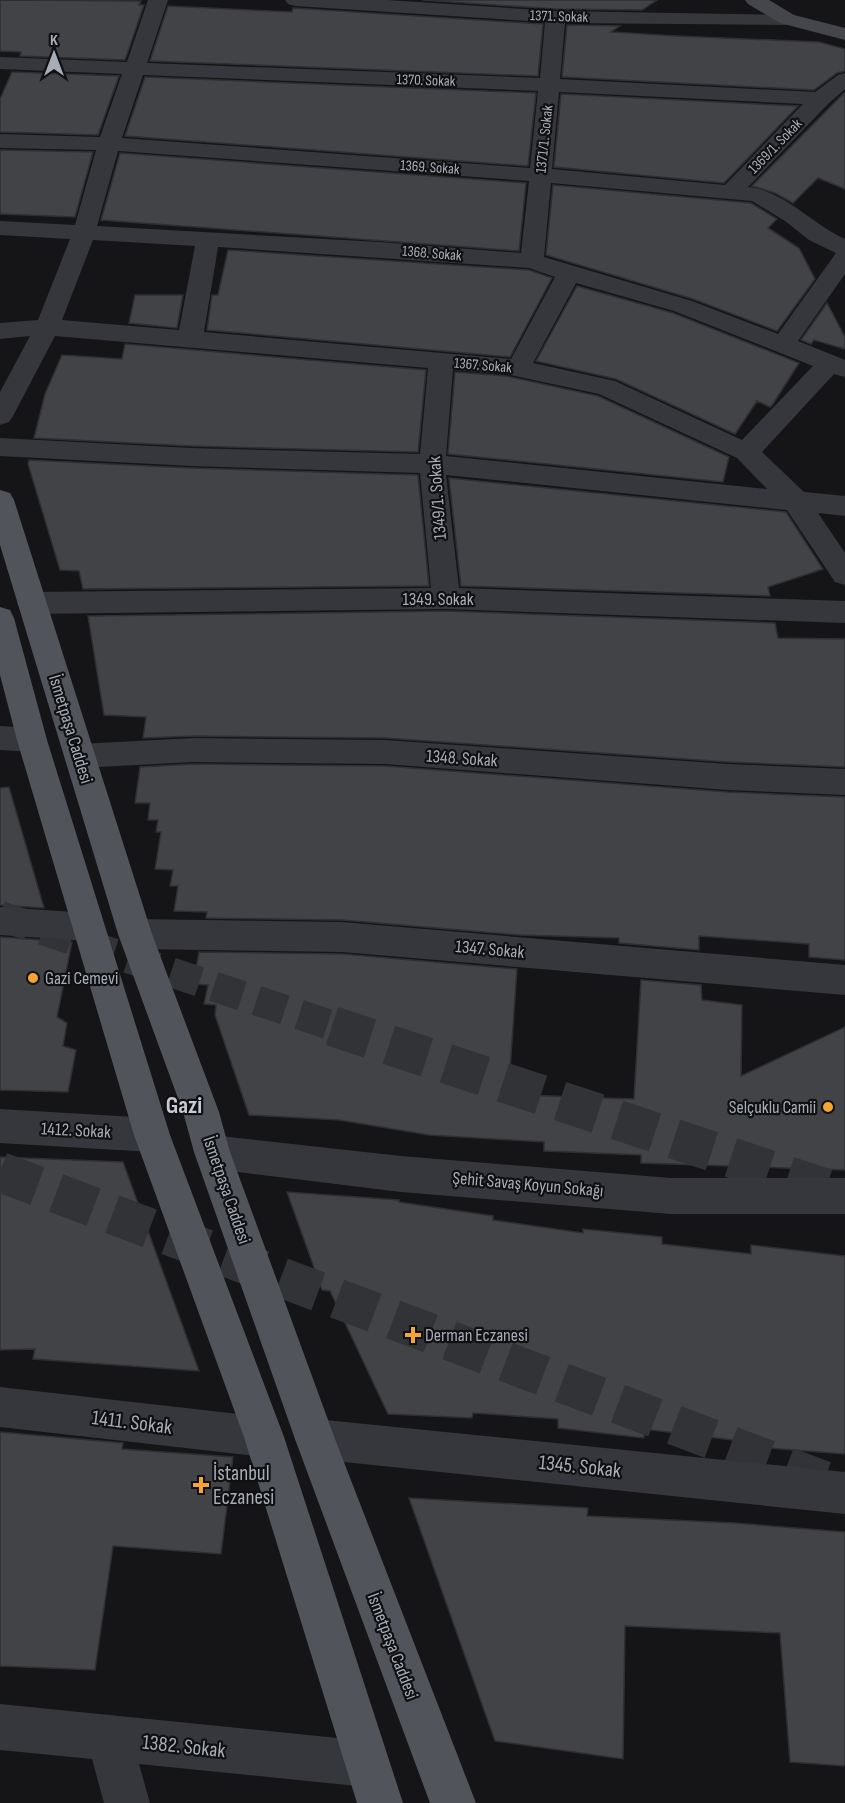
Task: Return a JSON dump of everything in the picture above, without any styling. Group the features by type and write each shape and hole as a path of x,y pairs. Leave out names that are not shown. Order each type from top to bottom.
{"main road":[{"name":"İsmetpaşa Caddesi","path":"0,500 32,740 152,1135 264,1437 374,1784"},
{"name":"İsmetpaşa Caddesi","path":"15,610 79,756 135,934 201,1112 212,1152 315,1439 453,1803"},
{"path":"87,927 135,934"},
{"path":"264,1437 315,1439"}],"street":[{"path":"0,416 47,327 84,231 109,144 158,0"},
{"name":"1371. Sokak","path":"295,0 556,17 787,19"},
{"path":"708,0 845,34"},
{"path":"755,0 787,19"},
{"name":"1371/1. Sokak","path":"532,261 556,17"},
{"name":"1370. Sokak","path":"0,63 550,85 820,99"},
{"path":"820,99 845,79"},
{"name":"1369/1. Sokak","path":"731,192 820,99"},
{"name":"1369. Sokak","path":"0,141 109,144 540,175 758,195 793,216 817,236 845,248"},
{"name":"1368. Sokak","path":"0,228 379,249 532,261 569,274 683,306 838,365"},
{"path":"190,339 208,239"},
{"path":"783,344 845,257"},
{"path":"518,368 569,274"},
{"name":"1367. Sokak","path":"0,331 47,327 518,368 606,387 746,452 795,500 845,575"},
{"name":"1349/1. Sokak","path":"441,361 432,464 446,598"},
{"path":"746,452 838,365"},
{"path":"0,447 202,458 432,464 845,506"},
{"name":"1349. Sokak","path":"15,610 446,598 845,612"},
{"path":"0,738 32,740"},
{"name":"1348. Sokak","path":"79,756 194,750 385,752 728,777 845,782"},
{"path":"0,921 87,927"},
{"name":"1347. Sokak","path":"135,934 342,937 845,981"},
{"name":"1412. Sokak","path":"0,1126 152,1135"},
{"name":"Şehit Savaş Koyun Sokağı","path":"212,1152 401,1174 671,1196 845,1196"},
{"name":"1411. Sokak","path":"0,1407 264,1437"},
{"name":"1345. Sokak","path":"315,1439 845,1493"},
{"name":"1382. Sokak","path":"0,1727 109,1738 374,1784"},
{"path":"109,1738 127,1803"}],"building":[{"path":"0,0 141,1 139,5 144,5 125,60 20,56 21,52 0,51"},
{"path":"422,0 657,0 642,10 556,9"},
{"path":"168,6 292,12 293,8 543,24 538,76 150,61"},
{"path":"567,25 620,26 611,32 819,42 845,49 845,71 837,73 814,90 562,77"},
{"path":"12,72 119,76 98,135 0,132 0,99"},
{"path":"145,77 536,93 528,166 125,136"},
{"path":"845,92 845,189 818,178 793,203 775,193 752,186"},
{"path":"561,94 798,106 724,183 554,167"},
{"path":"0,150 93,152 75,217 0,214"},
{"path":"120,153 526,183 519,251 101,220"},
{"path":"553,185 751,203 777,219 768,228 799,248 815,279 777,331 693,299 546,255"},
{"path":"228,250 529,270 552,278 510,357 207,330 212,295 218,295"},
{"path":"577,286 673,313 799,363 773,404 770,407 757,401 735,434 616,379 536,361"},
{"path":"135,295 183,295 177,328 129,323"},
{"path":"827,303 845,337 845,349 814,340 811,344 801,340"},
{"path":"125,344 426,370 418,452 191,446 34,438 45,394 62,355 122,359"},
{"path":"455,372 506,376 598,396 729,457 723,482 448,454"},
{"path":"29,460 418,475 429,586 83,589 79,571 60,570 28,464"},
{"path":"449,478 786,512 823,569 768,587 770,596 461,586"},
{"path":"446,611 775,623 778,638 845,639 845,767 728,762 385,738 194,736 143,738 146,717 104,715 88,616"},
{"path":"194,764 385,766 728,792 845,797 845,960 809,957 809,944 699,936 699,950 619,943 619,938 519,935 342,920 206,918 207,912 174,911 178,886 170,886 173,870 155,869 161,832 156,832 158,820 148,820 150,803 135,803 140,767"},
{"path":"9,787 44,908 0,905 0,788"},
{"name":"Gazi Cemevi","path":"0,937 72,942 57,1017 67,1023 63,1046 76,1050 68,1092 0,1090"},
{"path":"199,952 342,954 517,969 509,1084 522,1084 522,1095 634,1099 641,980 701,985 702,1000 742,1005 741,1076 845,1027 845,1170 641,1163 641,1155 544,1151 544,1142 429,1135 339,1120 249,1115 215,1015 216,1005 204,1004 208,985 193,984"},
{"path":"0,1157 123,1162 199,1371 33,1359 35,1349 0,1350"},
{"path":"287,1192 399,1200 399,1202 493,1216 493,1220 583,1233 583,1229 662,1237 662,1244 751,1254 751,1245 845,1256 845,1454 757,1447 757,1443 644,1429 644,1438 558,1428 558,1419 473,1413 472,1418 388,1414 330,1291 322,1290"},
{"path":"0,1432 123,1443 122,1449 233,1457 221,1554 113,1546 95,1670 0,1666"},
{"path":"409,1498 588,1508 587,1516 735,1523 845,1532 845,1766 790,1762 780,1633 625,1626 623,1759 495,1741"}],"tunnel":[{"path":"0,916 337,1027"},
{"path":"332,1026 845,1195"},
{"path":"0,1172 845,1489"}],"place":[{"name":"Gazi Cemevi","path":"33,978"},
{"name":"Selçuklu Camii","path":"828,1107"},
{"name":"Derman Eczanesi","path":"413,1335"},
{"name":"İstanbul Eczanesi","path":"201,1485"}],"district":[{"name":"Gazi","path":"184,1105"}]}
